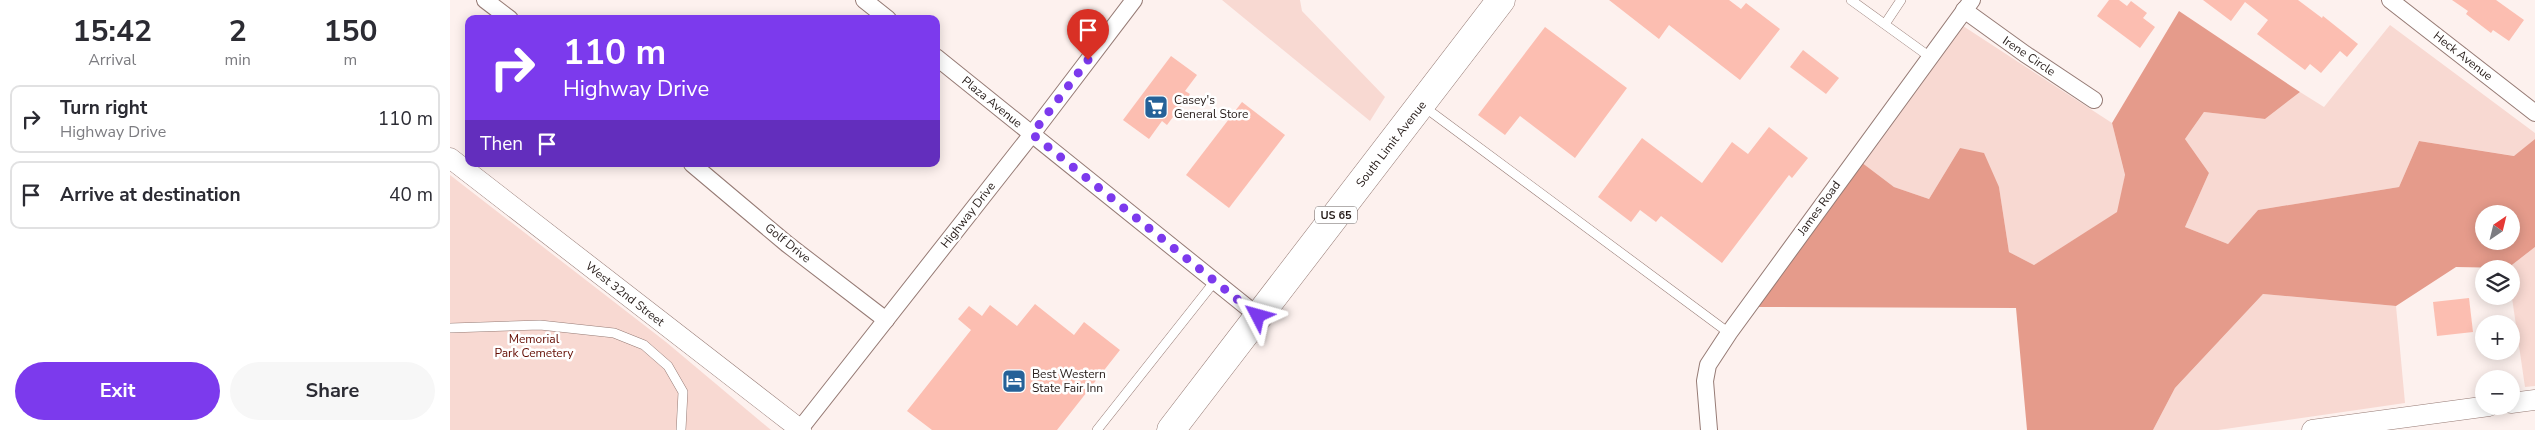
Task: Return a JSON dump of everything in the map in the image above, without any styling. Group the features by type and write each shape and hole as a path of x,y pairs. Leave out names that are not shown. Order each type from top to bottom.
{"highway":[{"name":"South Limit Avenue","path":"1171,430 1501,0"}],"street":[{"path":"485,0 505,15"},
{"path":"864,0 883,15"},
{"name":"Highway Drive","path":"800,430 1032,134 1134,0"},
{"name":"Heck Avenue","path":"2390,0 2535,113"},
{"name":"James Road","path":"1709,430 1705,381 1708,365 1728,332 1968,5"},
{"name":"Irene Circle","path":"1968,5 2025,54 2094,100"},
{"name":"Plaza Avenue","path":"940,60 1258,316"},
{"name":"West 32nd Street","path":"450,158 800,430"},
{"name":"Golf Drive","path":"696,167 787,244 886,320"},
{"path":"2520,402 2535,400"},
{"path":"2312,430 2475,408"}],"lane":[{"path":"1851,0 1930,56"},
{"path":"1885,24 1902,0"},
{"path":"1421,105 1728,332"},
{"path":"1096,430 1214,281"},
{"path":"450,328 540,325 614,333 644,345 668,366 683,392 682,430"}],"green space":[{"path":"1222,0 1300,0 1302,11 1385,97 1370,121"},
{"path":"2390,25 2535,133 2535,139 2515,156 2419,141 2399,187 2258,210 2228,244 2185,227 2209,173 2185,139 2204,112 2265,119 2300,92 2324,107"},
{"path":"1963,26 2112,123 2125,176 2118,212 2034,265 2009,252 1999,187 1960,148 1929,199 1894,187 1861,162"},
{"name":"Memorial Park Cemetery","path":"450,175 666,342 771,430 450,430"},
{"path":"2535,247 2535,386 2525,387 2520,353 2520,315 2514,315 2513,305 2520,305 2520,260 2518,260"},
{"path":"2263,294 2396,306 2405,403 2218,430 2153,430 2175,388"}],"shaded area":[{"path":"2179,11 2300,92 2265,119 2204,112 2185,139 2209,173 2185,227 2228,244 2258,210 2399,187 2419,141 2514,156 2535,139 2535,247 2518,260 2475,260 2475,267 2456,267 2396,306 2263,294 2175,388 2153,430 2027,430 2016,308 1750,307 1861,162 1894,187 1929,199 1960,148 1984,153 1999,187 2009,252 2034,265 2117,212 2125,175 2112,123"}],"building":[{"path":"1609,0 1729,0 1741,9 1746,3 1780,29 1740,80 1669,25 1659,39"},
{"path":"2109,0 2119,0 2127,6 2131,1 2147,13 2143,18 2155,27 2140,48 2097,16"},
{"path":"2203,0 2298,0 2322,18 2323,16 2358,44 2347,57 2340,51 2321,73 2310,64 2305,70 2257,34 2268,20 2245,2 2231,21"},
{"path":"2452,0 2496,0 2524,20 2509,41 2493,30 2491,33 2466,14 2468,11"},
{"path":"1545,27 1627,88 1575,158 1520,116 1505,135 1478,115"},
{"path":"1803,50 1839,78 1826,94 1790,67"},
{"name":"Casey's General Store","path":"1171,56 1197,75 1185,91 1190,94 1167,125 1162,121 1149,139 1123,120"},
{"path":"1242,102 1285,135 1229,208 1186,175"},
{"path":"1769,127 1808,158 1792,178 1789,175 1722,263 1661,216 1656,222 1640,210 1631,222 1598,197 1642,138 1702,183 1732,142 1748,154"},
{"path":"2469,298 2473,332 2437,336 2433,302"},
{"name":"Best Western State Fair Inn","path":"1035,304 1074,335 1084,322 1120,350 1057,430 932,430 907,411 971,330 958,319 969,306 982,316 990,305 1017,326"}],"place":[{"name":"Casey's General Store","path":"1156,107"},
{"name":"Best Western State Fair Inn","path":"1014,381"}],"route":[{"path":"1088,60 1032,134 1258,316"}]}
